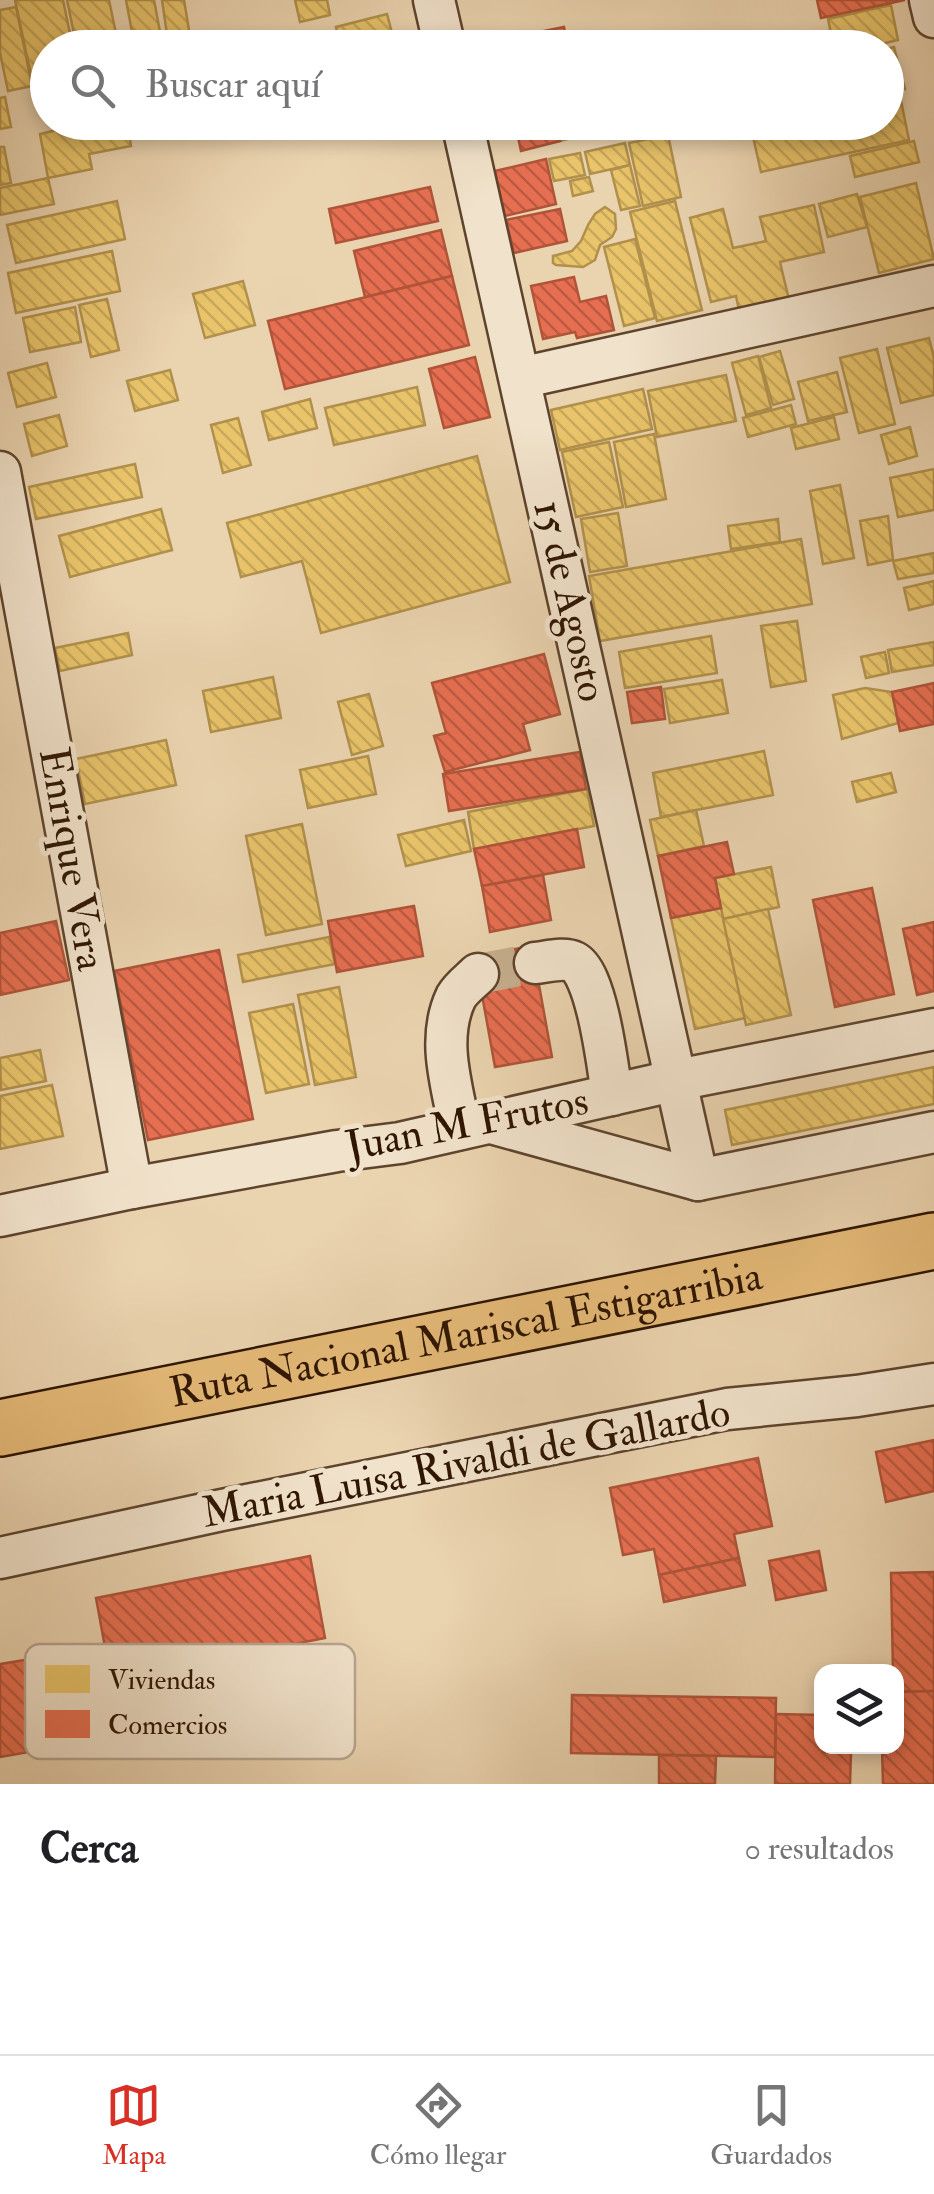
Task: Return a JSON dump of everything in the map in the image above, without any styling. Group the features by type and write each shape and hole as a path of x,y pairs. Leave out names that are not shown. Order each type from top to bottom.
{"highway":[{"name":"Ruta Nacional Mariscal Estigarribia","path":"0,1393 934,1217"},
{"name":"Ruta Nacional Mariscal Estigarribia","path":"0,1428 934,1241"}],"street":[{"path":"434,0 441,30"},
{"path":"930,0 934,17"},
{"name":"15 de Agosto","path":"466,140 698,1180"},
{"path":"520,378 934,286"},
{"name":"Enrique Vera","path":"2,491 132,1188"},
{"path":"535,963 576,962 588,977 612,1095"},
{"path":"478,974 458,994 446,1028 447,1061 475,1126 698,1180 934,1132"},
{"name":"Juan M Frutos","path":"0,1216 336,1151 400,1144 677,1080 934,1029"},
{"name":"Maria Luisa Rivaldi de Gallardo","path":"0,1558 727,1409 934,1384"}],"building: Viviendas":[{"path":"15,0 63,0 69,30 30,30 30,70"},
{"path":"67,0 109,0 115,30 73,30"},
{"path":"126,0 154,0 160,30 132,30"},
{"path":"162,0 184,0 189,30 166,30"},
{"path":"295,0 327,0 330,15 300,22"},
{"path":"891,5 896,30 830,30 828,19"},
{"path":"16,7 30,86 8,91 0,53 0,10"},
{"path":"387,14 391,30 337,30 336,27"},
{"path":"5,97 11,127 0,129 0,98"},
{"path":"904,116 909,140 761,172 754,140 904,140"},
{"path":"41,140 130,140 131,146 89,154 92,169 48,178"},
{"path":"669,140 681,197 643,206 629,143"},
{"path":"914,141 919,162 855,177 850,156"},
{"path":"625,143 630,165 590,174 585,152"},
{"path":"0,147 4,147 11,183 0,185"},
{"path":"580,153 585,175 554,181 549,159"},
{"path":"630,165 640,206 621,210 611,170"},
{"path":"589,177 593,191 573,196 570,181"},
{"path":"48,178 54,204 0,215 0,188"},
{"path":"916,183 934,259 879,273 860,197"},
{"path":"857,194 867,227 828,237 819,204"},
{"path":"117,201 125,239 16,263 7,225"},
{"path":"675,201 702,310 657,321 630,212"},
{"path":"814,205 824,252 780,262 790,304 740,315 736,296 711,302 690,218 723,209 733,248 766,241 760,217"},
{"path":"605,207 615,214 616,229 600,245 595,260 583,267 553,263 553,256 572,251 595,214"},
{"path":"635,239 655,318 624,326 604,247"},
{"path":"112,251 120,291 16,313 8,273"},
{"path":"243,281 255,325 205,338 193,294"},
{"path":"107,299 119,350 91,357 79,305"},
{"path":"75,307 81,342 30,352 23,318"},
{"path":"929,338 934,358 934,395 901,403 887,348"},
{"path":"877,349 895,424 859,433 840,358"},
{"path":"780,351 794,399 773,405 759,357"},
{"path":"758,356 771,408 746,415 732,363"},
{"path":"47,363 56,397 17,407 8,373"},
{"path":"170,370 178,400 135,411 127,381"},
{"path":"837,372 847,412 808,421 798,382"},
{"path":"726,375 736,421 657,437 648,391"},
{"path":"417,387 425,425 334,445 325,408"},
{"path":"643,389 652,429 560,450 551,410"},
{"path":"310,399 317,428 269,440 262,412"},
{"path":"791,405 796,424 748,437 743,418"},
{"path":"59,415 67,446 32,456 24,424"},
{"path":"834,417 839,439 796,449 791,428"},
{"path":"238,418 251,465 223,473 211,425"},
{"path":"910,427 917,456 889,464 881,435"},
{"path":"654,434 666,499 626,507 614,442"},
{"path":"609,442 623,507 576,517 562,452"},
{"path":"477,456 510,582 321,633 302,561 241,577 227,523"},
{"path":"135,464 142,497 36,519 29,487"},
{"path":"934,469 934,510 898,517 890,478"},
{"path":"840,485 854,558 823,564 810,491"},
{"path":"161,509 172,550 70,577 59,536"},
{"path":"618,513 627,566 590,572 581,519"},
{"path":"888,516 893,560 868,565 860,521"},
{"path":"778,519 780,542 731,549 728,526"},
{"path":"801,539 812,604 600,641 589,576"},
{"path":"934,553 934,573 898,579 893,561"},
{"path":"934,581 934,604 909,610 904,588"},
{"path":"797,621 806,681 771,687 761,626"},
{"path":"128,633 132,655 60,671 55,648"},
{"path":"711,636 717,673 625,688 619,652"},
{"path":"934,642 934,665 892,672 888,650"},
{"path":"885,652 889,673 866,678 861,657"},
{"path":"273,677 281,718 211,732 203,691"},
{"path":"722,680 728,713 670,723 664,689"},
{"path":"865,688 892,692 898,723 842,739 833,695"},
{"path":"369,694 383,746 352,755 338,702"},
{"path":"166,740 176,785 85,804 76,759"},
{"path":"764,751 773,795 661,817 653,773"},
{"path":"368,756 376,794 308,808 300,770"},
{"path":"891,773 896,792 857,802 852,782"},
{"path":"587,789 594,826 474,849 468,812"},
{"path":"696,810 704,846 658,856 650,820"},
{"path":"464,820 471,851 406,866 398,835"},
{"path":"302,824 322,924 266,935 246,836"},
{"path":"771,867 779,907 723,919 715,878"},
{"path":"721,908 745,1018 695,1029 671,918"},
{"path":"768,909 791,1015 746,1025 723,919"},
{"path":"329,937 335,964 243,982 238,955"},
{"path":"339,987 356,1077 315,1085 298,995"},
{"path":"293,1004 309,1084 266,1093 249,1013"},
{"path":"40,1050 46,1081 1,1090 0,1058"},
{"path":"934,1067 934,1104 732,1145 725,1110"},
{"path":"52,1085 63,1136 0,1149 0,1096"}],"building: Comercios":[{"path":"817,0 905,0 821,18"},
{"path":"519,140 560,140 560,141 521,151"},
{"path":"546,159 556,204 505,216 495,171"},
{"path":"430,187 438,221 336,243 329,209"},
{"path":"560,209 567,241 514,253 506,220"},
{"path":"441,230 452,276 365,297 354,251"},
{"path":"452,276 469,345 285,389 268,321"},
{"path":"574,277 580,302 606,296 614,330 577,338 575,332 543,339 531,286"},
{"path":"475,357 490,417 444,428 429,369"},
{"path":"544,654 560,714 523,724 530,750 445,772 434,736 446,733 432,683"},
{"path":"934,683 934,724 900,731 892,692"},
{"path":"661,687 665,719 632,723 627,692"},
{"path":"580,752 586,789 449,811 443,774"},
{"path":"577,829 584,867 482,886 474,849"},
{"path":"727,842 734,874 715,878 721,908 671,918 658,856"},
{"path":"543,875 551,920 490,932 482,886"},
{"path":"872,888 894,994 835,1007 813,900"},
{"path":"414,906 423,956 337,972 328,921"},
{"path":"56,921 69,980 0,995 0,933"},
{"path":"934,922 934,991 917,995 903,929"},
{"path":"532,946 552,1057 495,1067 475,956"},
{"path":"219,950 253,1119 148,1140 114,971"},
{"path":"934,1440 934,1491 886,1502 876,1452"},
{"path":"758,1458 772,1526 734,1534 739,1558 659,1575 654,1549 623,1555 610,1488"},
{"path":"819,1551 826,1590 776,1600 769,1561"},
{"path":"310,1556 325,1638 294,1644 104,1644 96,1598"},
{"path":"739,1558 745,1585 664,1602 659,1575"},
{"path":"934,1572 934,1691 904,1692 904,1664 893,1664 891,1573"},
{"path":"25,1660 25,1753 0,1757 0,1664"},
{"path":"934,1691 934,1784 883,1784 882,1754 904,1754 904,1692"},
{"path":"572,1695 776,1698 775,1757 571,1753"},
{"path":"776,1714 814,1715 814,1754 851,1754 850,1784 775,1784"},
{"path":"659,1755 716,1756 715,1784 659,1784"}],"tunnel":[{"path":"478,974 535,963"}]}
